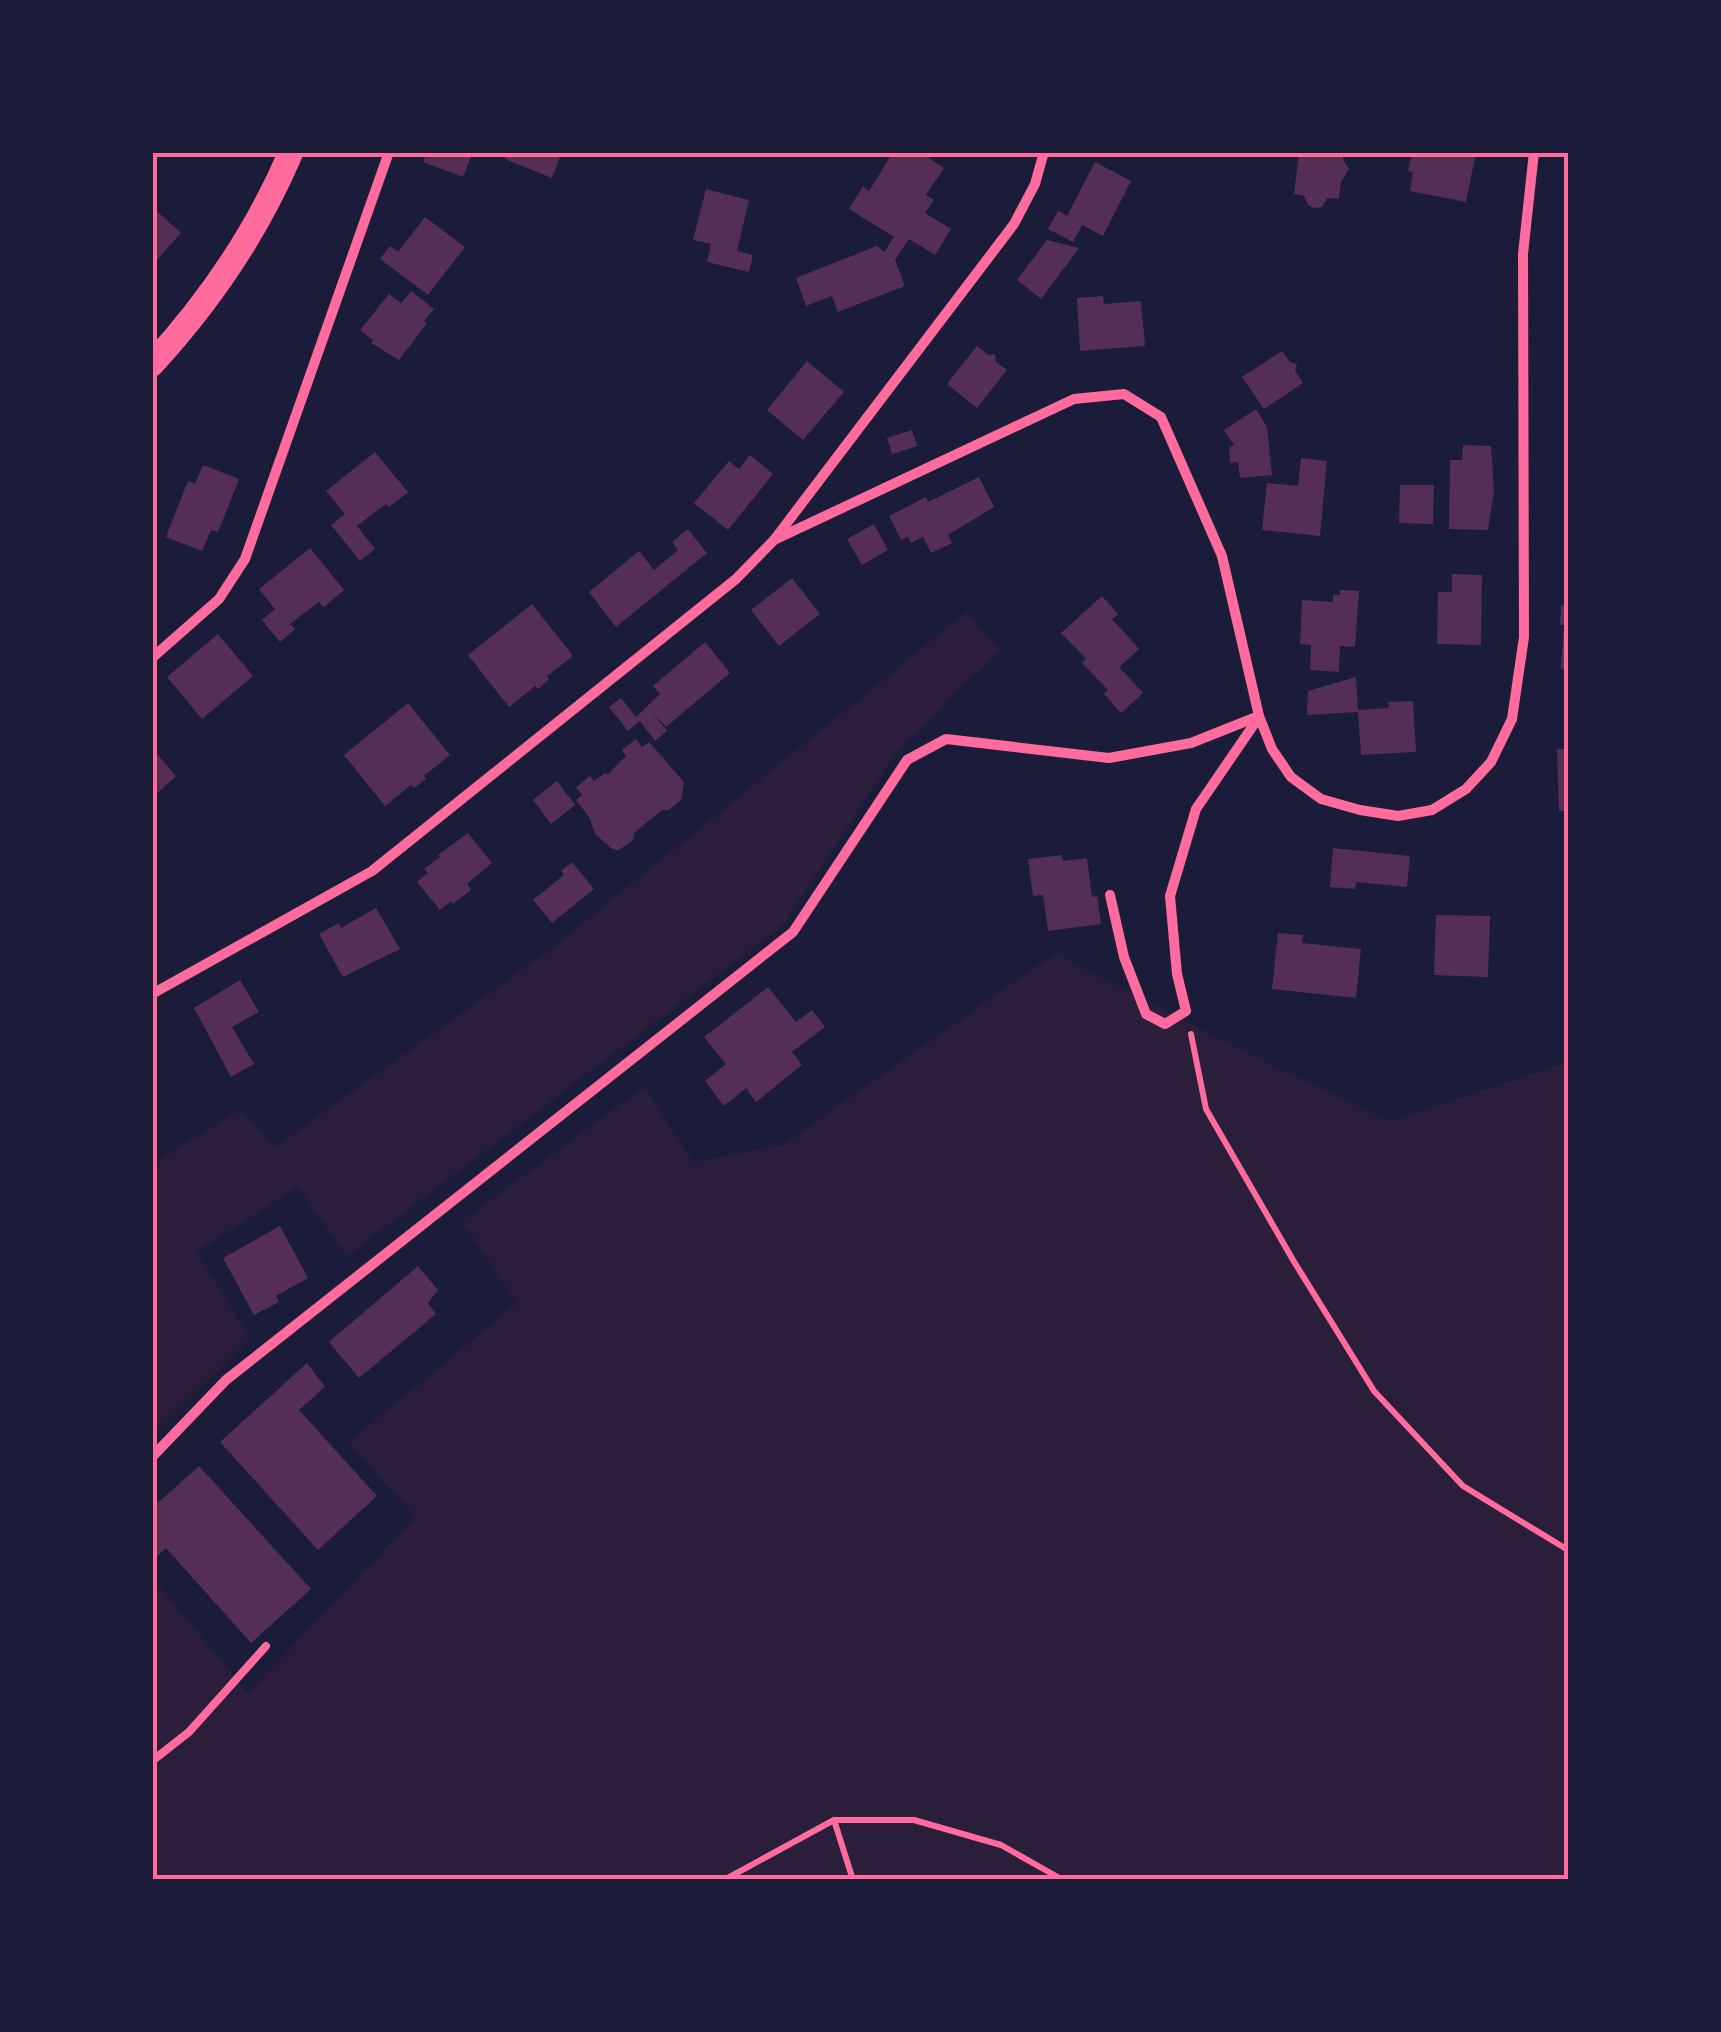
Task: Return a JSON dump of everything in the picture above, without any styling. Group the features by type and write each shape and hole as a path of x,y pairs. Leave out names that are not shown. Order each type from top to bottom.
{"main road":[{"path":"152,364 211,292 262,211 292,152"}],"street":[{"path":"152,658 220,599 244,559 389,152"},
{"path":"152,994 372,871 736,579 774,540 1014,224 1035,184 1044,152"},
{"path":"774,540 1074,399 1124,394 1160,417 1222,556 1260,716 1272,750 1290,778 1321,799 1398,816 1432,810 1466,788 1491,762 1512,719 1524,637 1523,254 1534,152"},
{"path":"1110,896 1124,957 1146,1014 1165,1024 1186,1011 1177,974 1170,896 1196,809 1260,716"},
{"path":"152,1457 226,1380 793,932 907,760 946,740 1109,758 1191,743 1260,716"}],"lane":[{"path":"152,1762 189,1732 266,1646"}],"path":[{"path":"1186,1011 1206,1108 1374,1391 1463,1486 1568,1550"},
{"path":"724,1880 834,1820 914,1820 1001,1845 1063,1880"},
{"path":"834,1820 853,1880"}],"shaded area":[{"path":"967,612 1000,650 899,749 783,925 347,1256 298,1187 196,1252 251,1338 153,1435 153,1164 239,1110 275,1147 550,950"},
{"path":"1055,953 1247,1053 1390,1121 1568,1062 1568,1879 153,1879 152,1577 248,1693 416,1517 349,1442 517,1303 462,1221 644,1087 693,1162 783,1145"}],"building":[{"path":"427,152 473,152 463,177 423,162"},
{"path":"507,152 562,152 552,178 505,159"},
{"path":"893,152 920,152 944,168 926,195 934,200 925,213 951,229 935,255 909,239 895,260 905,286 838,312 832,296 806,306 796,278 877,246 884,252 894,237 849,209 863,186 869,191"},
{"path":"1299,152 1344,152 1343,160 1349,169 1341,182 1339,199 1327,198 1322,207 1314,208 1304,196 1294,194"},
{"path":"1412,152 1476,152 1466,202 1410,191 1413,172 1408,171"},
{"path":"1095,162 1131,181 1103,236 1082,225 1073,242 1048,229 1058,211 1067,216"},
{"path":"706,189 749,200 737,251 753,255 749,272 707,262 711,244 693,240"},
{"path":"152,207 181,233 152,265"},
{"path":"425,217 465,247 428,295 380,259 390,246 398,252"},
{"path":"1047,240 1079,248 1041,299 1017,280"},
{"path":"411,291 434,309 399,360 371,343 373,340 360,330 389,294 401,303"},
{"path":"1103,296 1104,304 1141,301 1145,346 1080,351 1077,298"},
{"path":"977,346 988,355 995,354 996,362 1007,370 977,408 947,384"},
{"path":"1282,351 1290,362 1297,364 1295,371 1303,383 1264,409 1242,377"},
{"path":"807,361 844,392 803,440 767,410"},
{"path":"1256,409 1267,427 1272,475 1240,478 1238,462 1230,463 1229,447 1234,445 1224,430"},
{"path":"912,430 917,446 892,454 887,438"},
{"path":"1463,445 1491,446 1494,490 1488,530 1449,529 1450,460 1462,460"},
{"path":"375,452 408,492 357,526 375,549 360,561 331,525 345,514 326,491"},
{"path":"750,455 773,474 728,530 694,503 729,461 739,469"},
{"path":"1301,458 1327,461 1320,536 1262,530 1267,483 1298,486"},
{"path":"203,465 239,479 218,532 211,530 202,551 166,537 188,481 195,484"},
{"path":"979,477 994,507 948,535 952,543 931,553 923,537 911,543 908,537 901,540 889,516"},
{"path":"1400,485 1434,485 1433,524 1399,523"},
{"path":"874,524 888,550 862,565 847,539"},
{"path":"688,529 707,553 616,627 589,592 639,551 654,570 678,550 672,542"},
{"path":"310,548 344,590 324,607 319,602 290,624 295,629 280,642 262,620 275,609 259,589"},
{"path":"1452,574 1482,575 1481,645 1437,644 1438,592 1452,592"},
{"path":"792,578 820,614 779,646 751,610"},
{"path":"1340,590 1359,591 1355,647 1340,646 1339,672 1310,670 1311,645 1300,644 1302,600 1333,602 1333,595 1340,595"},
{"path":"1102,596 1118,614 1112,619 1139,649 1119,667 1143,693 1121,713 1104,694 1108,690 1082,663 1086,659 1061,633"},
{"path":"532,604 573,656 547,676 549,679 538,689 535,686 509,707 468,655"},
{"path":"1561,605 1568,606 1568,669 1561,669"},
{"path":"218,634 253,676 202,719 167,677"},
{"path":"705,642 730,673 666,727 651,711 667,731 655,741 640,721 628,731 609,707 621,698 636,717 660,694 653,686"},
{"path":"1356,677 1358,710 1389,708 1388,702 1413,701 1416,752 1361,755 1358,712 1307,715 1308,691"},
{"path":"408,703 450,755 424,776 426,779 414,788 411,785 385,806 344,755"},
{"path":"636,739 642,747 649,742 684,782 681,800 669,810 662,810 619,850 612,849 595,834 589,817 576,800 582,795 576,787 590,776 594,781 607,775 626,756 622,750"},
{"path":"152,748 176,776 152,798"},
{"path":"1557,749 1568,749 1568,811 1559,811"},
{"path":"557,781 575,805 551,824 533,800"},
{"path":"468,833 492,863 467,884 471,890 440,910 417,882 428,873 424,869 438,855"},
{"path":"1333,848 1410,856 1407,887 1356,882 1355,889 1330,887"},
{"path":"1062,855 1063,861 1087,858 1092,897 1097,896 1101,924 1048,931 1043,895 1033,896 1028,859"},
{"path":"572,862 594,889 552,923 533,900 564,875 561,871"},
{"path":"376,908 400,949 343,977 319,934 339,923 341,928"},
{"path":"1436,915 1490,916 1488,977 1434,975"},
{"path":"1278,933 1303,935 1302,943 1361,949 1356,998 1272,989"},
{"path":"240,980 259,1012 232,1027 254,1064 231,1077 194,1008"},
{"path":"768,987 796,1022 812,1010 825,1027 792,1052 802,1065 756,1102 746,1088 724,1106 705,1081 726,1064 704,1037"},
{"path":"280,1226 308,1278 276,1296 279,1302 254,1315 223,1258"},
{"path":"418,1266 438,1290 428,1303 436,1314 359,1378 329,1342"},
{"path":"307,1363 325,1387 299,1410 377,1496 318,1550 220,1442"},
{"path":"199,1466 311,1589 251,1643 166,1548 152,1561 152,1508"}]}
